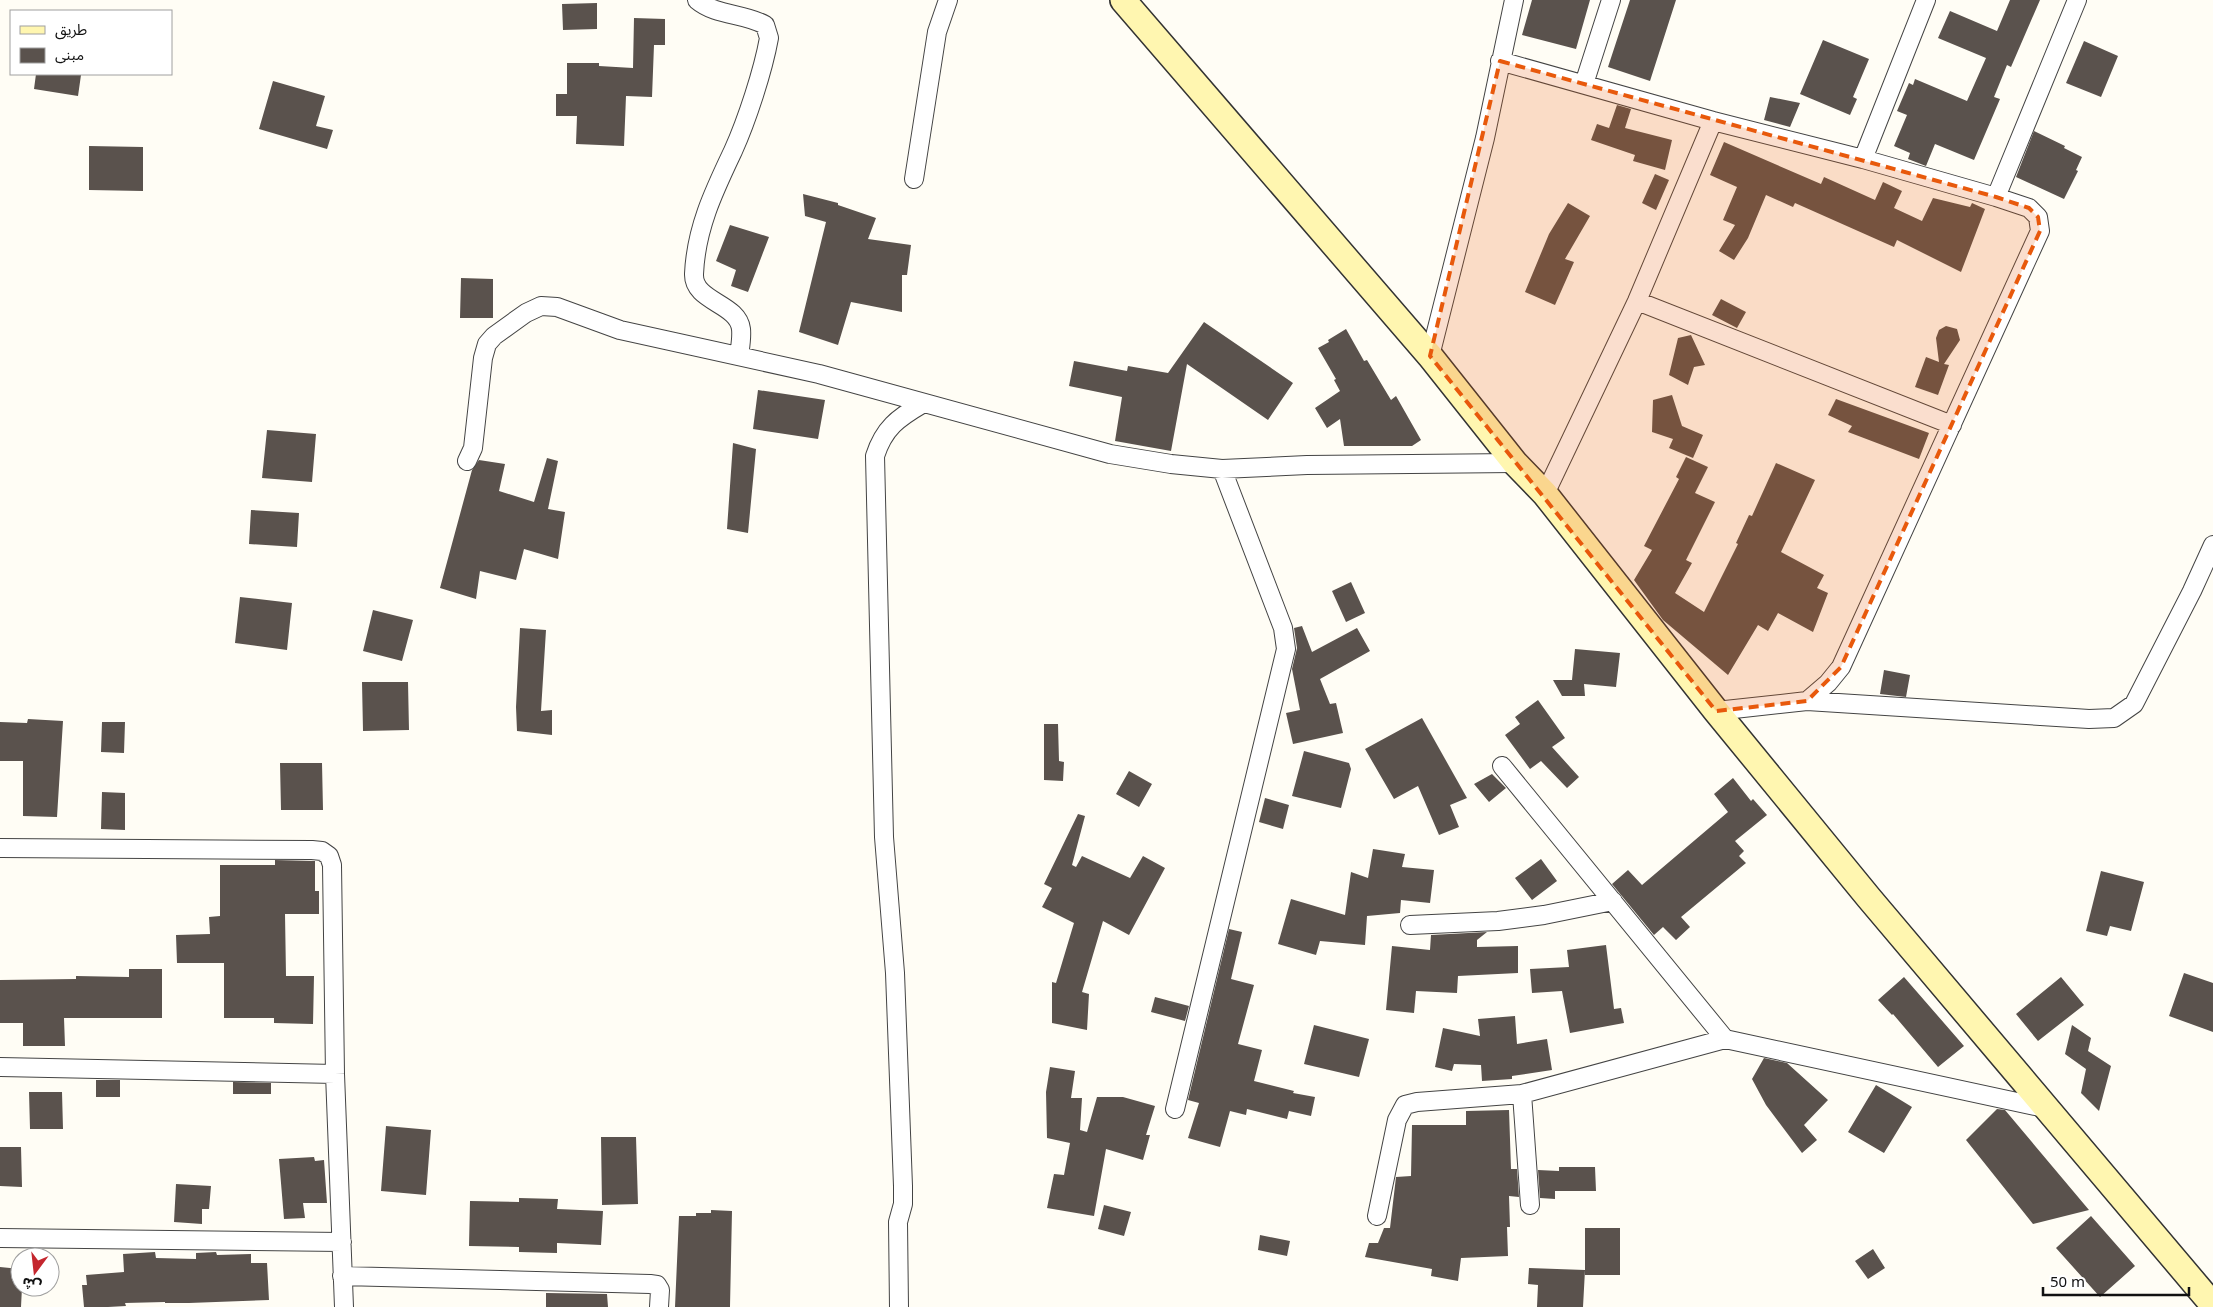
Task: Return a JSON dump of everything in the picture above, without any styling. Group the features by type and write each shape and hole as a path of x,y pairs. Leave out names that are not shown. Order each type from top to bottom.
{"street":[{"path":"697,0 705,6 718,11 755,19 765,25 769,38 742,127 708,202 694,273 694,283 701,291 737,319 741,328 739,356"},
{"path":"914,179 937,32 948,0"},
{"path":"1122,0 1430,356 1515,462 1545,494 1716,711 1882,912 2213,1305"},
{"path":"1430,356 1485,138 1514,0"},
{"path":"1584,84 1611,0"},
{"path":"1863,159 1926,0"},
{"path":"1996,197 2078,0"},
{"path":"1500,61 1996,197 2029,208 2038,217 2040,231 1841,667 1828,683 1807,701"},
{"path":"1545,494 1637,301 1714,121"},
{"path":"1637,301 1952,425"},
{"path":"467,461 473,448 483,358 487,344 494,336 526,313 542,306 557,306 620,330 819,374 922,404 1110,454 1171,464 1222,469 1316,465 1515,462"},
{"path":"899,1307 898,1222 903,1204 903,1186 895,973 884,828 875,456 886,430 904,414 922,404"},
{"path":"1175,1109 1286,649 1284,628 1222,469"},
{"path":"1716,711 1807,701 2089,719 2114,718 2134,704 2192,592 2213,545"},
{"path":"1502,766 1725,1039"},
{"path":"0,848 312,850 322,851 329,856 332,865 335,1074 344,1307"},
{"path":"1410,926 1498,921 1613,901"},
{"path":"1376,1216 1397,1120 1405,1105 1417,1102 1522,1094 1725,1039 2050,1110"},
{"path":"0,1066 335,1074"},
{"path":"1522,1094 1530,1205"},
{"path":"0,1238 342,1242"},
{"path":"342,1276 650,1284 657,1285 660,1290 660,1307"}],"highlighted area":[{"path":"1500,61 1996,197 2029,208 2038,217 2040,231 1841,667 1807,701 1716,711 1430,356"}],"building":[{"path":"1532,0 1590,0 1576,49 1522,35"},
{"path":"1630,0 1676,0 1650,81 1608,67"},
{"path":"2010,0 2040,0 2011,67 2007,65 1994,97 2000,99 1974,160 1935,144 1926,166 1908,159 1910,153 1894,146 1907,115 1897,111 1909,83 1913,85 1915,79 1967,101 1986,58 1938,38 1950,11 1997,31"},
{"path":"597,3 597,29 563,30 562,4"},
{"path":"634,18 665,19 665,45 654,45 652,97 626,96 624,146 576,144 577,116 556,116 556,94 567,94 567,63 599,63 599,66 633,68"},
{"path":"1823,40 1869,59 1853,97 1857,99 1850,115 1800,94"},
{"path":"2084,41 2118,56 2101,97 2066,83"},
{"path":"36,75 81,75 78,96 34,89"},
{"path":"273,81 325,96 316,126 333,130 327,149 259,129"},
{"path":"1770,97 1800,103 1790,127 1764,120"},
{"path":"1617,105 1631,109 1625,128 1672,140 1665,170 1633,161 1635,155 1591,140 1597,124 1609,128"},
{"path":"2034,131 2065,146 2064,148 2082,157 2076,170 2078,171 2064,199 2016,177"},
{"path":"1724,142 1821,184 1824,177 1875,200 1883,182 1902,191 1894,208 1922,221 1933,198 1970,207 1972,203 1985,209 1961,272 1897,240 1894,247 1795,203 1793,207 1766,195 1748,238 1734,260 1719,251 1735,225 1723,220 1737,187 1710,175"},
{"path":"89,146 143,147 143,191 89,190"},
{"path":"1655,174 1669,180 1656,210 1642,203"},
{"path":"803,194 838,203 838,205 876,218 868,239 911,245 907,275 902,275 902,312 851,302 838,345 799,332 826,222 805,216"},
{"path":"1568,203 1590,216 1565,259 1574,262 1555,305 1525,292 1549,234"},
{"path":"730,225 769,237 748,292 731,286 736,270 716,261"},
{"path":"461,278 493,279 493,318 460,318"},
{"path":"1721,299 1746,312 1737,328 1712,315"},
{"path":"1204,322 1293,383 1268,420 1187,364 1171,451 1115,441 1122,397 1069,386 1074,361 1127,371 1128,366 1168,373"},
{"path":"1946,326 1957,329 1960,340 1944,364 1949,365 1938,395 1915,387 1926,357 1939,362 1936,338 1939,330"},
{"path":"1346,329 1364,361 1367,360 1391,400 1396,396 1421,440 1412,446 1344,446 1340,419 1327,428 1315,408 1340,391 1334,380 1336,379 1318,348"},
{"path":"1691,335 1705,365 1694,367 1688,385 1669,375 1678,338"},
{"path":"758,390 825,400 818,439 753,429"},
{"path":"1672,395 1682,426 1703,435 1693,458 1669,448 1673,439 1652,432 1653,400"},
{"path":"1836,399 1929,433 1919,459 1848,432 1852,426 1828,415"},
{"path":"267,430 316,434 312,482 262,478"},
{"path":"733,443 756,449 748,533 727,529"},
{"path":"1686,457 1708,467 1695,493 1715,502 1686,560 1692,563 1675,593 1704,612 1738,544 1736,543 1749,515 1752,516 1776,463 1815,480 1781,552 1824,575 1817,588 1828,593 1813,632 1778,613 1768,631 1758,625 1728,675 1663,620 1634,580 1652,550 1644,546 1679,479 1676,477"},
{"path":"547,458 558,461 548,509 565,512 558,559 524,549 516,580 480,571 476,599 440,588 472,470 479,460 505,464 499,491 534,502"},
{"path":"251,510 299,513 297,547 249,544"},
{"path":"1351,582 1365,613 1346,622 1332,591"},
{"path":"240,597 292,603 287,650 235,643"},
{"path":"373,610 413,620 402,661 363,651"},
{"path":"1302,626 1312,652 1357,628 1370,651 1320,679 1330,704 1336,703 1343,733 1293,744 1286,713 1300,710 1292,669 1297,648 1294,628"},
{"path":"520,628 546,630 541,711 552,710 552,735 517,731 516,707"},
{"path":"1575,649 1620,653 1616,687 1584,684 1585,696 1562,696 1553,680 1572,680"},
{"path":"1884,670 1910,675 1906,697 1880,694"},
{"path":"362,682 408,682 409,730 363,731"},
{"path":"1538,700 1565,738 1552,747 1579,777 1567,788 1541,761 1530,769 1505,735 1520,724 1515,717"},
{"path":"1422,718 1467,798 1450,805 1459,827 1439,835 1418,786 1394,799 1365,749"},
{"path":"28,719 63,721 57,817 23,816 23,761 0,761 0,722 27,723"},
{"path":"102,722 125,722 124,753 101,752"},
{"path":"1044,724 1058,724 1059,761 1064,762 1063,781 1044,780"},
{"path":"1304,751 1349,763 1351,769 1341,808 1292,796"},
{"path":"280,763 322,763 323,810 281,810"},
{"path":"1129,771 1152,784 1139,807 1116,794"},
{"path":"1492,774 1506,788 1489,802 1474,784"},
{"path":"1733,778 1751,801 1753,799 1767,815 1735,841 1744,851 1739,856 1746,863 1681,917 1690,927 1676,940 1663,927 1654,935 1612,884 1628,870 1642,885 1728,812 1714,794"},
{"path":"102,792 125,793 125,830 101,829"},
{"path":"1265,798 1289,805 1283,829 1259,822"},
{"path":"1078,814 1085,816 1072,865 1076,867 1082,856 1130,878 1143,856 1165,868 1129,935 1103,921 1082,992 1089,994 1087,1030 1052,1023 1052,982 1056,983 1074,923 1042,907 1052,888 1044,884"},
{"path":"1373,849 1405,854 1402,867 1434,870 1430,903 1401,900 1400,913 1367,916 1365,945 1320,941 1316,955 1278,944 1291,899 1345,915 1351,872 1368,878"},
{"path":"1541,859 1557,881 1532,900 1515,878"},
{"path":"275,860 315,861 315,891 319,891 319,914 285,914 286,976 314,976 313,1024 274,1023 274,1018 224,1018 224,963 177,963 176,935 210,934 209,917 220,916 220,865 275,865"},
{"path":"2101,871 2144,882 2131,931 2110,926 2107,936 2086,931"},
{"path":"1229,929 1242,932 1231,979 1254,985 1238,1044 1262,1050 1254,1081 1294,1091 1293,1093 1315,1097 1311,1116 1289,1111 1287,1119 1247,1109 1246,1115 1230,1111 1220,1147 1188,1138 1199,1103 1188,1100"},
{"path":"1487,932 1477,940 1477,947 1518,946 1518,973 1458,976 1457,993 1416,991 1414,1013 1386,1010 1392,946 1430,950 1431,935"},
{"path":"1606,945 1614,1009 1621,1008 1624,1023 1570,1033 1562,991 1532,993 1530,969 1569,967 1567,950"},
{"path":"129,969 162,969 162,1018 64,1018 65,1046 23,1046 23,1023 0,1023 0,980 76,979 76,976 129,977"},
{"path":"2184,973 2213,983 2213,1032 2169,1016"},
{"path":"1904,977 1964,1046 1938,1067 1893,1014 1878,1000"},
{"path":"2061,977 2084,1005 2038,1041 2016,1014"},
{"path":"1155,997 1189,1006 1185,1021 1151,1012"},
{"path":"1515,1016 1517,1044 1547,1039 1552,1070 1512,1076 1512,1079 1482,1081 1481,1065 1454,1064 1452,1071 1435,1067 1443,1028 1480,1036 1478,1019"},
{"path":"1314,1025 1369,1039 1359,1077 1304,1064"},
{"path":"2072,1025 2091,1038 2088,1051 2111,1066 2099,1111 2081,1093 2086,1069 2065,1054"},
{"path":"1764,1058 1787,1063 1828,1100 1804,1125 1817,1140 1802,1153 1766,1105 1752,1079"},
{"path":"1050,1067 1075,1071 1071,1098 1082,1098 1080,1130 1087,1132 1097,1097 1123,1097 1155,1106 1146,1135 1150,1135 1143,1160 1106,1149 1094,1216 1047,1208 1054,1174 1064,1175 1070,1143 1047,1138 1046,1092"},
{"path":"96,1080 120,1080 120,1097 96,1097"},
{"path":"233,1082 271,1083 271,1094 233,1094"},
{"path":"1876,1085 1912,1107 1884,1153 1848,1132"},
{"path":"29,1092 62,1092 63,1129 30,1129"},
{"path":"1997,1109 2005,1110 2089,1210 2033,1224 1966,1140"},
{"path":"1509,1110 1511,1169 1517,1169 1519,1197 1509,1196 1510,1227 1507,1227 1508,1256 1461,1258 1458,1281 1431,1276 1432,1269 1365,1257 1369,1243 1378,1243 1384,1228 1390,1228 1396,1177 1411,1176 1412,1125 1466,1125 1466,1111"},
{"path":"386,1126 431,1130 426,1195 381,1191"},
{"path":"601,1137 636,1137 638,1204 602,1205"},
{"path":"0,1147 21,1147 22,1187 0,1186"},
{"path":"314,1157 315,1161 324,1160 327,1203 303,1203 305,1218 284,1219 279,1159"},
{"path":"1559,1167 1595,1167 1596,1191 1555,1191 1555,1199 1540,1198 1538,1170 1559,1171"},
{"path":"176,1184 211,1186 209,1209 202,1209 202,1224 174,1222"},
{"path":"519,1198 558,1199 557,1209 603,1211 601,1245 557,1243 557,1253 519,1252 519,1247 469,1246 470,1201 519,1202"},
{"path":"1104,1205 1131,1212 1124,1236 1098,1229"},
{"path":"711,1210 732,1211 730,1307 675,1307 679,1216 696,1216 696,1213 711,1213"},
{"path":"2091,1216 2135,1266 2100,1297 2056,1248"},
{"path":"1585,1228 1620,1228 1620,1275 1585,1275"},
{"path":"1260,1235 1290,1241 1287,1256 1258,1250"},
{"path":"1873,1249 1885,1268 1868,1279 1855,1261"},
{"path":"155,1252 156,1258 196,1259 196,1253 216,1252 217,1255 251,1254 251,1263 267,1263 269,1300 125,1303 126,1306 84,1307 82,1285 87,1285 86,1275 124,1272 123,1254"},
{"path":"0,1267 10,1268 10,1297 22,1297 21,1307 0,1307"},
{"path":"1529,1268 1585,1270 1583,1307 1537,1307 1538,1285 1528,1284"},
{"path":"546,1293 607,1294 608,1307 546,1307"}]}
